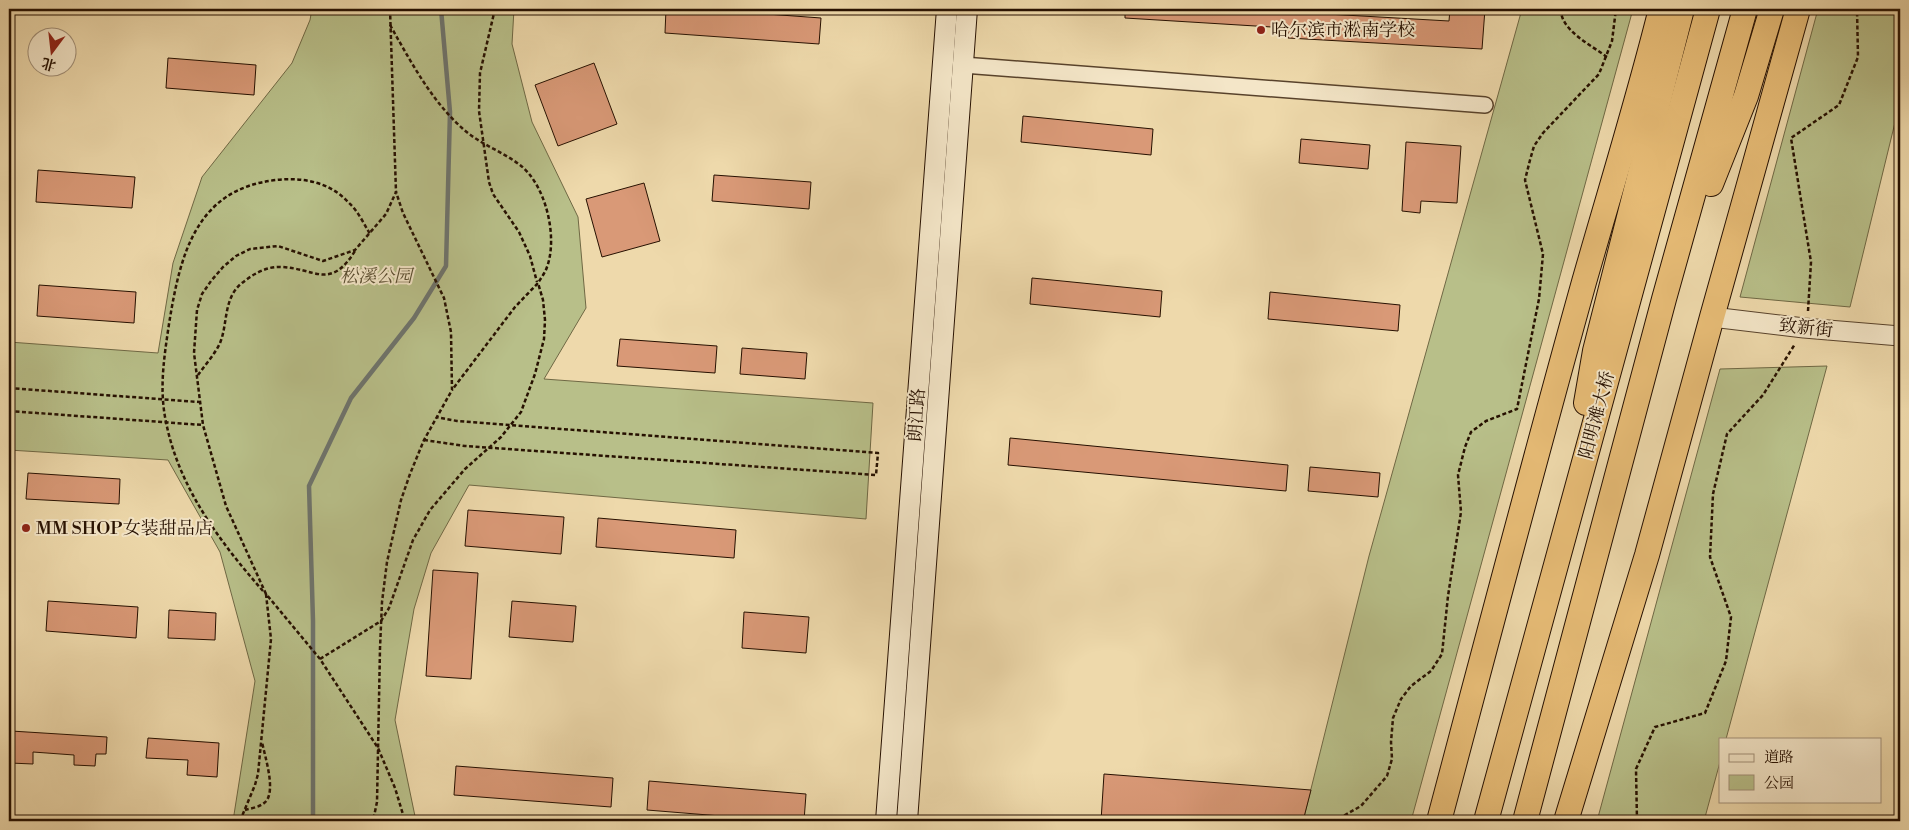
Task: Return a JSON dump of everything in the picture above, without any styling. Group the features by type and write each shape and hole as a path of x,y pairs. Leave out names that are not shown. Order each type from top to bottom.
{"highway":[{"path":"1439,821 1521,510 1661,9"},
{"path":"1566,532 1595,351 1682,9"},
{"name":"阳明滩大桥","path":"1486,821 1708,9"},
{"name":"阳明滩大桥","path":"1525,821 1664,299 1745,9"},
{"path":"1664,299 1746,96 1772,9"},
{"path":"1566,821 1647,555 1798,9"}],"main road":[{"name":"朗江路","path":"886,821 947,9"},
{"name":"朗江路","path":"907,821 967,9"}],"street":[{"path":"963,65 1485,105"},
{"name":"致新街","path":"1713,313 1900,336"},
{"name":"致新街","path":"1806,325 1900,328"}],"path":[{"path":"390,9 396,192 403,214 434,274 444,298 451,332 452,390"},
{"path":"320,660 381,621 389,608 413,540 430,510 466,469 512,425 521,412 536,374 544,339 543,300 534,265 519,232 493,194 488,182 479,110 480,73 495,9"},
{"path":"1561,9 1563,22 1570,30 1607,57"},
{"path":"1341,821 1345,816 1361,806 1387,776 1392,758 1393,718 1401,698 1411,686 1431,671 1442,654 1449,589 1461,512 1458,475 1465,447 1471,432 1486,421 1517,408 1539,299 1543,254 1525,180 1532,153 1534,146 1543,133 1599,74 1612,41 1616,9"},
{"path":"1637,821 1636,769 1655,728 1705,712 1726,661 1731,617 1710,557 1713,494 1727,434 1763,395 1806,325 1811,262 1791,138 1839,105 1858,57 1857,9"},
{"path":"373,821 377,802 381,621 387,562 401,500 424,440 436,417 452,390 515,307 538,283 547,268 551,241 547,211 541,191 531,176 520,165 463,129 431,94 390,25"},
{"path":"370,234 350,203 335,190 321,184 302,180 263,182 243,188 212,208 200,224 183,257 176,282 162,368 163,399 166,422 178,464 195,498 236,560 320,660 378,748 395,788 405,821"},
{"path":"197,376 220,343 226,311 239,285 248,278 269,268 281,267 317,275 326,275 346,265 355,250 386,214 396,192"},
{"path":"240,821 256,785 271,639 266,594 226,506 203,425 194,352 197,310 202,294 211,281 236,256 250,249 278,246 323,261 355,250"},
{"path":"9,388 200,402"},
{"path":"9,411 203,425"},
{"path":"424,440 465,446 876,475 878,453 457,421 436,417"},
{"path":"245,810 258,807 266,802 269,794 270,784 262,739"}],"green space":[{"name":"松溪公园","path":"312,9 514,9 512,44 532,122 578,217 586,308 544,379 873,403 866,519 469,485 431,553 414,609 395,720 416,821 233,821 255,681 220,552 168,460 9,450 9,342 158,353 173,263 202,177 292,63 310,20"},
{"path":"1522,9 1633,9 1411,821 1303,821 1369,556"},
{"path":"1818,9 1900,9 1900,102 1850,307 1740,297"},
{"path":"1827,366 1726,738 1719,738 1719,766 1704,821 1597,821 1720,369"}],"building":[{"path":"666,9 699,9 821,18 819,44 665,33"},
{"path":"1125,9 1292,9 1292,12 1449,21 1450,9 1485,9 1482,49 1288,38 1288,28 1125,18"},
{"path":"168,58 256,65 254,95 166,88"},
{"path":"594,63 617,124 558,146 535,85"},
{"path":"1023,116 1153,129 1151,155 1021,142"},
{"path":"1301,139 1370,145 1368,169 1299,163"},
{"path":"1406,142 1461,146 1457,203 1421,201 1420,213 1402,211"},
{"path":"38,170 135,177 132,208 36,202"},
{"path":"714,175 811,182 809,209 712,201"},
{"path":"644,183 660,241 602,257 586,199"},
{"path":"1032,278 1162,291 1160,317 1030,304"},
{"path":"39,285 136,292 134,323 37,316"},
{"path":"1270,292 1400,305 1398,331 1268,319"},
{"path":"620,339 717,346 715,373 617,366"},
{"path":"742,348 807,353 805,379 740,374"},
{"path":"1010,438 1288,465 1286,491 1008,465"},
{"path":"1310,467 1380,473 1378,497 1308,491"},
{"path":"28,473 120,479 119,504 26,499"},
{"path":"468,510 564,517 561,554 465,546"},
{"path":"598,518 736,530 734,558 596,547"},
{"path":"433,570 478,573 471,679 426,676"},
{"path":"48,601 138,607 136,638 46,631"},
{"path":"512,601 576,606 573,642 509,637"},
{"path":"169,610 216,613 215,640 168,638"},
{"path":"744,612 809,617 806,653 742,648"},
{"path":"11,731 107,737 106,754 96,754 95,766 74,765 74,755 33,752 33,764 10,763"},
{"path":"148,738 219,743 217,777 187,775 188,760 146,758"},
{"path":"456,766 613,778 611,807 454,795"},
{"path":"1104,774 1311,790 1303,821 1101,821"},
{"path":"649,781 806,794 804,821 782,821 647,810"}],"waterway":[{"path":"313,821 313,621 309,486 351,398 414,318 446,266 450,112 441,9"}],"place":[{"name":"哈尔滨市淞南学校","path":"1261,30"},
{"name":"MM SHOP女装甜品店","path":"26,528"}]}
